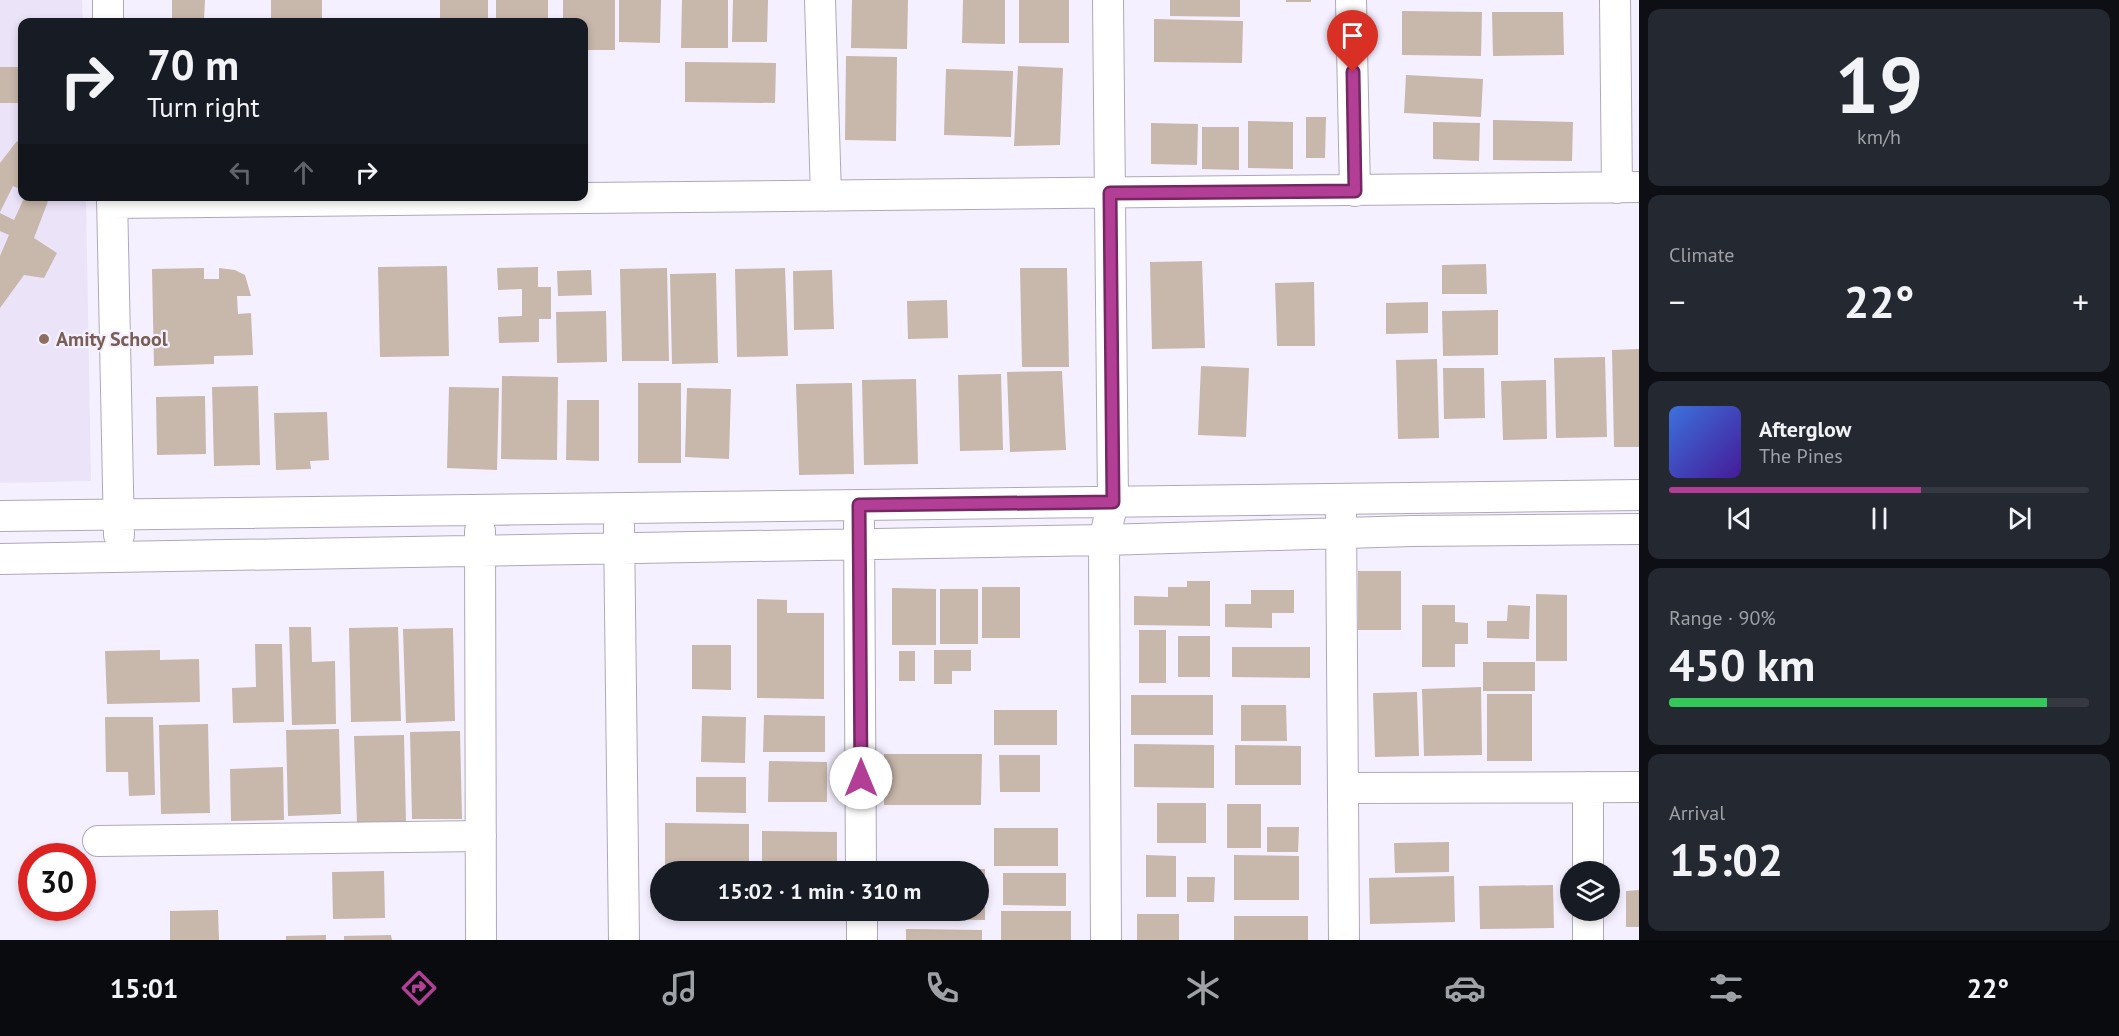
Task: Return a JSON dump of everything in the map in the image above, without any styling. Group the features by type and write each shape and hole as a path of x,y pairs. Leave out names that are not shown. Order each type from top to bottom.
{"street":[{"path":"108,0 108,18"},
{"path":"820,0 826,196"},
{"path":"1106,940 1104,540 1113,502 1108,0"},
{"path":"1351,0 1355,191"},
{"path":"588,197 1628,188 1615,0"},
{"path":"112,201 120,556"},
{"path":"0,516 1639,495"},
{"path":"1340,499 1344,940"},
{"path":"859,505 861,861"},
{"path":"619,508 624,940"},
{"path":"480,510 481,940"},
{"path":"0,558 1639,529"},
{"path":"1588,787 1588,861"},
{"path":"1343,788 1639,787"},
{"path":"98,841 481,836"},
{"path":"862,921 862,940"},
{"path":"1588,921 1588,940"}],"shaded area":[{"name":"Amity School","path":"0,0 82,0 83,18 18,18 18,201 86,201 91,481 0,483"}],"building":[{"path":"172,0 205,0 204,18 172,18"},
{"path":"271,0 322,0 322,18 271,18"},
{"path":"440,0 488,0 488,18 440,18"},
{"path":"496,0 548,0 548,18 496,18"},
{"path":"563,0 615,0 615,50 588,50 588,18 563,18"},
{"path":"619,0 661,0 660,43 619,42"},
{"path":"682,0 728,0 728,48 681,48"},
{"path":"733,0 768,0 767,42 732,42"},
{"path":"852,0 908,0 907,49 851,48"},
{"path":"963,0 1005,0 1005,44 962,43"},
{"path":"1019,0 1069,0 1069,43 1019,43"},
{"path":"1170,0 1240,0 1240,17 1170,16"},
{"path":"1286,0 1311,0 1311,2 1286,2"},
{"path":"1402,11 1482,12 1481,56 1402,55"},
{"path":"1492,12 1563,12 1564,55 1493,56"},
{"path":"1154,19 1243,21 1242,63 1154,62"},
{"path":"846,56 897,57 896,141 845,140"},
{"path":"685,62 776,63 775,103 685,102"},
{"path":"1018,66 1063,68 1060,145 1014,146"},
{"path":"0,67 18,67 18,103 0,103"},
{"path":"946,69 1013,71 1011,137 944,135"},
{"path":"1406,75 1483,79 1481,117 1404,113"},
{"path":"1306,117 1326,117 1325,158 1306,158"},
{"path":"1493,120 1573,122 1572,161 1493,160"},
{"path":"1248,121 1293,122 1293,169 1248,168"},
{"path":"1433,122 1480,123 1479,161 1433,159"},
{"path":"1151,123 1198,124 1197,165 1151,164"},
{"path":"1202,127 1239,127 1239,170 1202,169"},
{"path":"18,142 18,188 13,186 0,212 0,163"},
{"path":"23,201 48,201 34,238 57,253 44,278 24,275 0,308 0,256 9,235 0,231 0,213 14,220"},
{"path":"1202,261 1205,348 1152,349 1150,262"},
{"path":"1486,264 1487,294 1442,294 1442,265"},
{"path":"447,266 449,356 380,357 378,267"},
{"path":"538,267 538,287 551,287 551,319 539,319 539,342 499,343 498,317 522,316 522,289 498,290 497,268"},
{"path":"204,268 204,279 219,279 219,268 235,270 245,275 251,296 237,296 238,314 251,313 253,355 214,356 214,364 154,366 152,269"},
{"path":"667,268 669,361 622,361 620,269"},
{"path":"785,268 788,356 737,357 735,269"},
{"path":"1020,268 1067,268 1069,367 1022,367"},
{"path":"591,270 592,295 558,296 557,271"},
{"path":"832,270 834,329 794,330 793,271"},
{"path":"716,273 718,363 672,364 670,274"},
{"path":"1314,282 1315,346 1277,346 1275,283"},
{"path":"947,300 948,338 908,339 907,301"},
{"path":"1428,302 1428,333 1386,334 1386,303"},
{"path":"1498,310 1498,355 1443,356 1442,311"},
{"path":"606,311 607,362 557,363 556,312"},
{"path":"1639,349 1639,447 1614,447 1612,350"},
{"path":"1605,357 1607,437 1556,438 1554,358"},
{"path":"1437,359 1439,438 1398,439 1396,360"},
{"path":"1201,366 1249,368 1246,437 1198,435"},
{"path":"1443,368 1484,368 1485,418 1444,419"},
{"path":"1062,371 1066,450 1010,452 1007,372"},
{"path":"1001,374 1003,450 960,451 958,375"},
{"path":"502,376 558,377 557,460 501,459"},
{"path":"916,379 918,464 864,465 862,380"},
{"path":"1546,380 1547,439 1503,440 1501,381"},
{"path":"638,383 681,383 681,463 638,463"},
{"path":"852,383 854,474 799,475 796,384"},
{"path":"258,386 260,465 214,466 212,387"},
{"path":"449,387 499,388 497,470 447,468"},
{"path":"687,388 731,389 729,459 685,457"},
{"path":"205,396 206,454 157,455 156,397"},
{"path":"567,400 599,400 599,461 566,460"},
{"path":"327,412 329,460 310,461 311,469 276,470 274,413"},
{"path":"1358,571 1401,571 1401,630 1358,630"},
{"path":"1187,581 1210,581 1210,626 1134,625 1134,596 1168,597 1168,587 1187,587"},
{"path":"982,587 1020,587 1020,638 982,638"},
{"path":"892,588 936,589 936,645 892,645"},
{"path":"940,589 978,589 978,644 940,644"},
{"path":"1251,590 1294,590 1294,613 1272,613 1272,628 1225,627 1225,604 1251,604"},
{"path":"1536,594 1567,595 1567,661 1536,661"},
{"path":"757,599 787,600 787,613 824,613 824,699 757,698"},
{"path":"1422,605 1455,605 1455,622 1468,623 1468,644 1455,644 1455,667 1422,667"},
{"path":"1508,605 1530,606 1529,639 1487,638 1487,621 1507,621"},
{"path":"289,627 311,627 312,662 335,661 336,724 292,725"},
{"path":"398,627 401,721 351,722 349,628"},
{"path":"453,628 455,721 406,723 403,629"},
{"path":"1139,630 1166,630 1166,683 1139,683"},
{"path":"1178,636 1210,636 1210,677 1178,677"},
{"path":"255,644 282,644 284,722 233,723 232,688 256,687"},
{"path":"692,645 731,645 731,690 692,689"},
{"path":"1232,647 1310,647 1310,678 1232,677"},
{"path":"160,650 160,660 199,659 200,702 107,704 105,651"},
{"path":"934,650 971,650 971,671 952,671 952,684 934,684"},
{"path":"899,651 915,651 915,681 899,681"},
{"path":"1483,662 1535,662 1535,691 1483,691"},
{"path":"1481,687 1482,755 1424,756 1422,689"},
{"path":"1417,692 1419,756 1375,757 1373,693"},
{"path":"1487,694 1532,694 1532,761 1487,761"},
{"path":"1131,695 1213,695 1213,735 1131,735"},
{"path":"1241,705 1286,705 1287,741 1241,741"},
{"path":"994,710 1057,710 1057,745 994,745"},
{"path":"764,715 825,716 825,752 763,752"},
{"path":"702,716 746,717 745,763 701,762"},
{"path":"105,717 153,717 155,795 129,796 128,772 106,772"},
{"path":"208,724 210,813 161,814 159,725"},
{"path":"339,729 341,814 288,816 286,730"},
{"path":"460,731 462,819 412,819 410,732"},
{"path":"404,735 406,823 357,824 354,736"},
{"path":"1134,744 1214,745 1214,788 1134,787"},
{"path":"1235,745 1301,746 1301,785 1235,785"},
{"path":"884,754 982,754 981,805 884,805"},
{"path":"999,755 1040,755 1040,792 1000,792"},
{"path":"769,761 827,762 827,802 768,802"},
{"path":"283,767 284,820 231,821 230,769"},
{"path":"696,777 746,777 746,813 696,812"},
{"path":"1157,803 1206,803 1206,843 1157,843"},
{"path":"1227,804 1261,804 1261,848 1227,848"},
{"path":"665,823 749,824 749,861 665,861"},
{"path":"1267,827 1299,827 1298,852 1267,852"},
{"path":"994,828 1058,828 1058,866 994,866"},
{"path":"762,831 837,832 837,861 762,861"},
{"path":"1449,842 1449,872 1395,873 1394,843"},
{"path":"1146,855 1176,856 1176,897 1146,897"},
{"path":"1234,855 1299,856 1299,900 1234,900"},
{"path":"384,871 385,918 333,919 332,872"},
{"path":"1003,873 1066,873 1066,906 1003,905"},
{"path":"1454,876 1455,922 1370,924 1369,878"},
{"path":"1187,877 1215,877 1214,902 1187,902"},
{"path":"1553,885 1554,928 1480,929 1479,886"},
{"path":"1639,890 1639,927 1626,927 1626,891"},
{"path":"218,910 219,940 170,940 170,911"},
{"path":"1001,911 1071,911 1071,940 1001,940"},
{"path":"1137,914 1179,914 1179,940 1137,940"},
{"path":"1234,916 1308,916 1308,940 1234,940"},
{"path":"906,929 982,930 982,940 906,940"},
{"path":"326,935 326,940 286,940 286,936"},
{"path":"391,935 392,940 344,940 344,936"}],"place":[{"name":"Amity School","path":"44,339"}],"route":[{"path":"861,778 859,505 1113,502 1110,193 1355,191 1353,72"}]}
